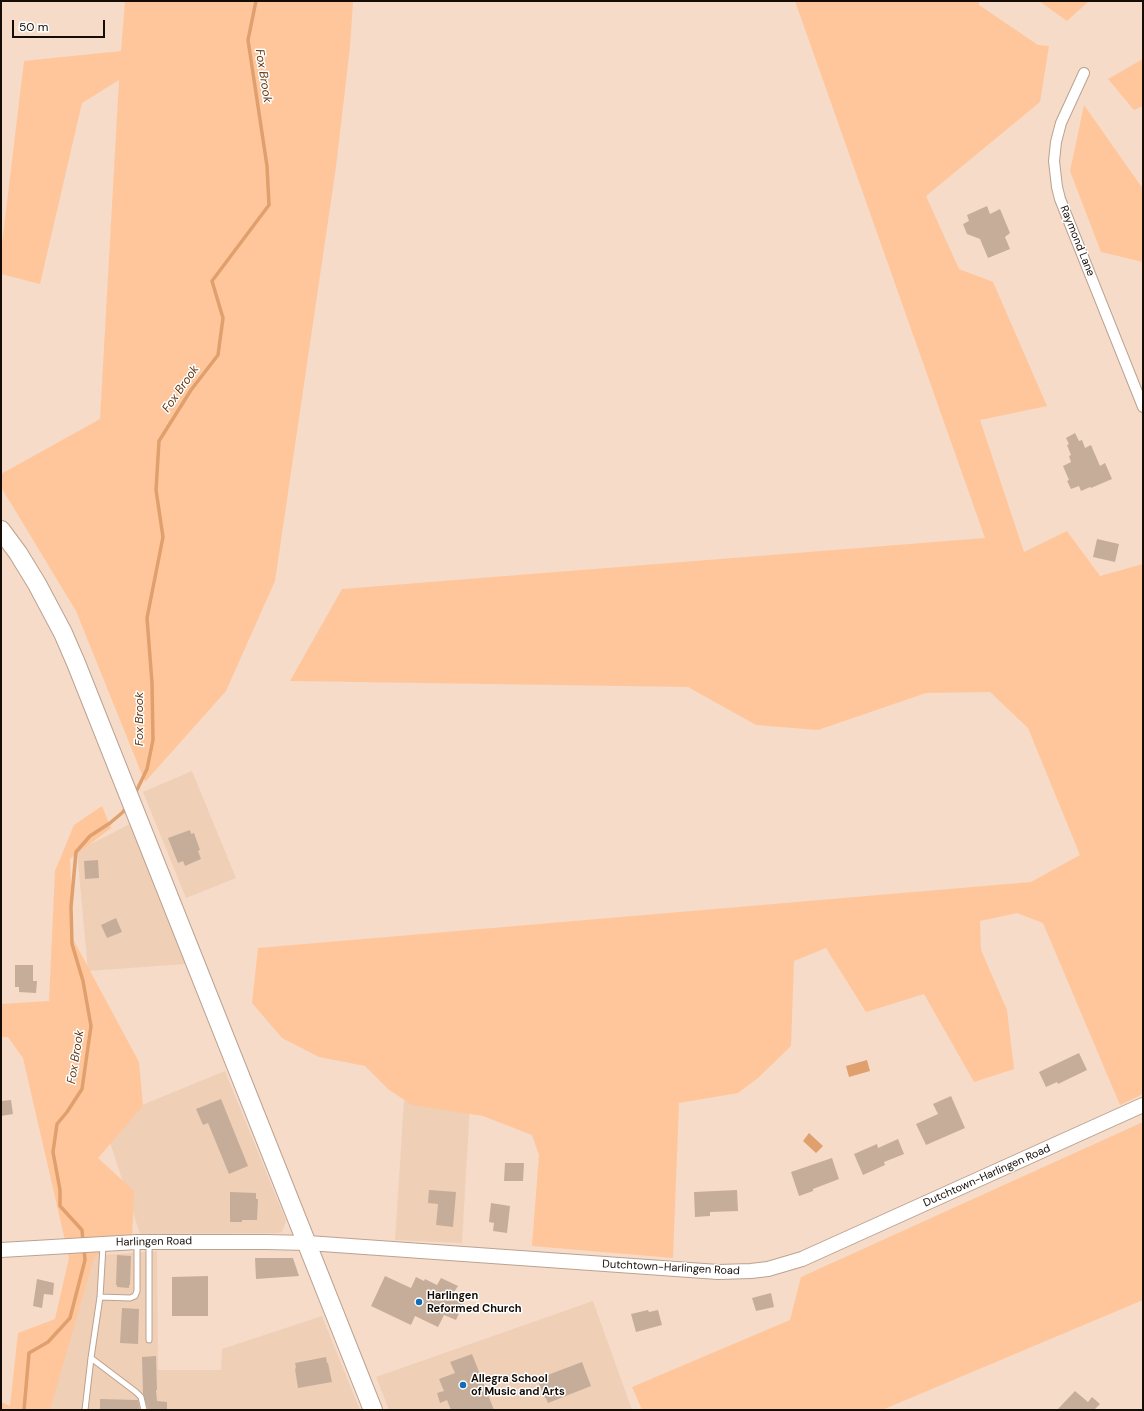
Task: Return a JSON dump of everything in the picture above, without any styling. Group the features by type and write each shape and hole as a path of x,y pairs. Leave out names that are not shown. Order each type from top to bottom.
{"highway":[{"path":"1,530 18,553 37,584 76,663 308,1243 373,1410"}],"street":[{"name":"Raymond Lane","path":"1084,73 1061,123 1056,142 1054,161 1057,187 1060,199 1143,407"},
{"name":"Dutchtown-Harlingen Road","path":"308,1243 718,1272 768,1269 802,1259 1143,1105"},
{"name":"Harlingen Road","path":"1,1250 100,1243 143,1242 308,1243"}],"lane":[{"path":"100,1297 130,1298 135,1296 143,1242"},
{"path":"143,1242 149,1340"},
{"path":"85,1410 100,1297 100,1243"},
{"path":"91,1358 136,1392 140,1397 144,1410"}],"shaded area":[{"path":"125,1 353,1 350,47 336,167 275,581 226,691 145,782 76,611 1,487 1,474 100,419 119,80 82,103 40,284 1,274 1,252 24,61 121,51"},
{"path":"795,1 979,1 979,5 1038,45 1049,46 1040,102 926,196 959,269 993,282 1047,406 980,420 1024,552 1067,531 1100,576 1143,564 1143,1094 1120,1105 1043,923 1017,913 980,921 981,950 1007,1010 1014,1069 974,1082 924,994 866,1012 826,948 794,961 791,1046 758,1078 738,1093 679,1103 673,1258 532,1246 539,1155 532,1135 483,1116 412,1105 388,1089 365,1066 319,1057 282,1038 252,1003 258,948 1031,882 1080,855 1028,728 990,692 926,693 818,730 756,725 688,687 290,681 342,589 985,538"},
{"path":"1039,1 1089,1 1067,21"},
{"path":"1143,59 1143,106 1134,110 1108,79"},
{"path":"1084,105 1143,189 1143,262 1101,252 1070,171"},
{"path":"192,771 236,878 186,898 143,792"},
{"path":"102,806 111,828 70,859 73,939 139,1062 143,1106 98,1158 134,1191 132,1240 94,1257 50,1410 1,1410 1,1402 10,1406 18,1333 55,1319 69,1258 23,1058 8,1037 1,1037 1,1004 49,1001 55,871 74,825"},
{"path":"130,824 186,964 88,971 77,851"},
{"path":"867,1060 870,1071 849,1077 846,1066"},
{"path":"225,1071 286,1221 282,1232 140,1234 103,1121"},
{"path":"404,1101 470,1105 462,1243 395,1240"},
{"path":"1143,1122 1143,1300 882,1410 642,1410 632,1387 790,1320 801,1277"},
{"path":"809,1133 823,1146 816,1153 803,1141"},
{"path":"157,1251 158,1370 221,1370 222,1349 322,1316 360,1410 45,1410 89,1256"},
{"path":"593,1301 632,1410 389,1410 376,1377"}],"building":[{"path":"987,206 990,214 1000,209 1010,233 1005,237 1010,249 988,258 980,239 967,234 963,224 969,221 967,215"},
{"path":"1075,433 1079,441 1082,440 1085,448 1091,445 1100,466 1105,463 1112,479 1081,491 1079,486 1071,489 1063,466 1071,462 1069,456 1071,455 1067,445 1069,444 1066,438"},
{"path":"1097,539 1119,544 1115,562 1093,557"},
{"path":"190,830 191,834 194,833 200,850 198,851 201,859 185,866 183,861 178,863 168,838"},
{"path":"98,860 99,878 85,879 84,861"},
{"path":"116,918 122,932 107,938 101,925"},
{"path":"15,965 33,965 33,981 37,981 36,993 19,992 19,987 15,987"},
{"path":"1079,1053 1087,1070 1058,1084 1057,1082 1046,1087 1039,1072"},
{"path":"951,1096 965,1128 926,1145 916,1124 938,1114 933,1104"},
{"path":"221,1099 248,1166 229,1174 208,1123 203,1125 196,1109"},
{"path":"11,1100 13,1114 1,1116 1,1101"},
{"path":"898,1139 904,1154 884,1162 885,1165 863,1175 854,1154 877,1144 878,1148"},
{"path":"832,1158 839,1179 799,1196 791,1172"},
{"path":"505,1163 524,1163 523,1181 504,1181"},
{"path":"429,1190 456,1192 453,1227 436,1225 438,1204 428,1203"},
{"path":"737,1190 738,1211 710,1212 710,1216 695,1217 694,1192"},
{"path":"230,1192 256,1193 256,1199 258,1199 257,1220 230,1222"},
{"path":"491,1203 510,1206 507,1233 493,1231 494,1223 489,1222"},
{"path":"117,1255 131,1256 129,1288 117,1287 116,1285"},
{"path":"255,1258 293,1258 299,1276 256,1279"},
{"path":"208,1276 208,1316 172,1316 172,1277"},
{"name":"Harlingen Reformed Church","path":"385,1276 411,1288 416,1277 424,1281 425,1279 437,1285 441,1278 458,1286 454,1292 466,1298 456,1320 444,1315 438,1327 415,1316 411,1325 371,1306"},
{"path":"37,1279 54,1283 53,1295 44,1294 42,1308 33,1306"},
{"path":"771,1293 774,1307 756,1311 752,1298"},
{"path":"122,1308 139,1309 138,1344 120,1343"},
{"path":"648,1310 649,1312 658,1310 662,1325 636,1332 631,1314"},
{"name":"Allegra School of Music and Arts","path":"472,1354 494,1410 451,1410 447,1400 440,1403 437,1393 444,1391 439,1379 455,1373 450,1362"},
{"path":"156,1356 157,1401 167,1402 167,1410 148,1410 143,1394 142,1357"},
{"path":"326,1357 332,1382 298,1388 295,1363"},
{"path":"582,1362 591,1386 548,1403 537,1379"},
{"path":"1075,1391 1088,1402 1092,1397 1100,1404 1095,1409 1096,1410 1057,1410"},
{"path":"100,1399 138,1400 140,1410 100,1410"}],"waterway":[{"name":"Fox Brook","path":"135,794 147,769 153,740 152,683 147,618 163,537 156,490 159,441 191,390 218,355 223,318 212,281 269,205 267,166 248,40 256,1"},
{"name":"Fox Brook","path":"83,1242 82,1230 60,1206 60,1190 53,1152 57,1124 82,1089 91,1026 83,981 72,944 71,907 76,852 90,836 110,823 123,812 127,806"},
{"name":"Fox Brook","path":"24,1410 29,1353 48,1342 70,1318 85,1260 84,1248"}],"place":[{"name":"Harlingen Reformed Church","path":"419,1302"},
{"name":"Allegra School of Music and Arts","path":"463,1385"}]}
